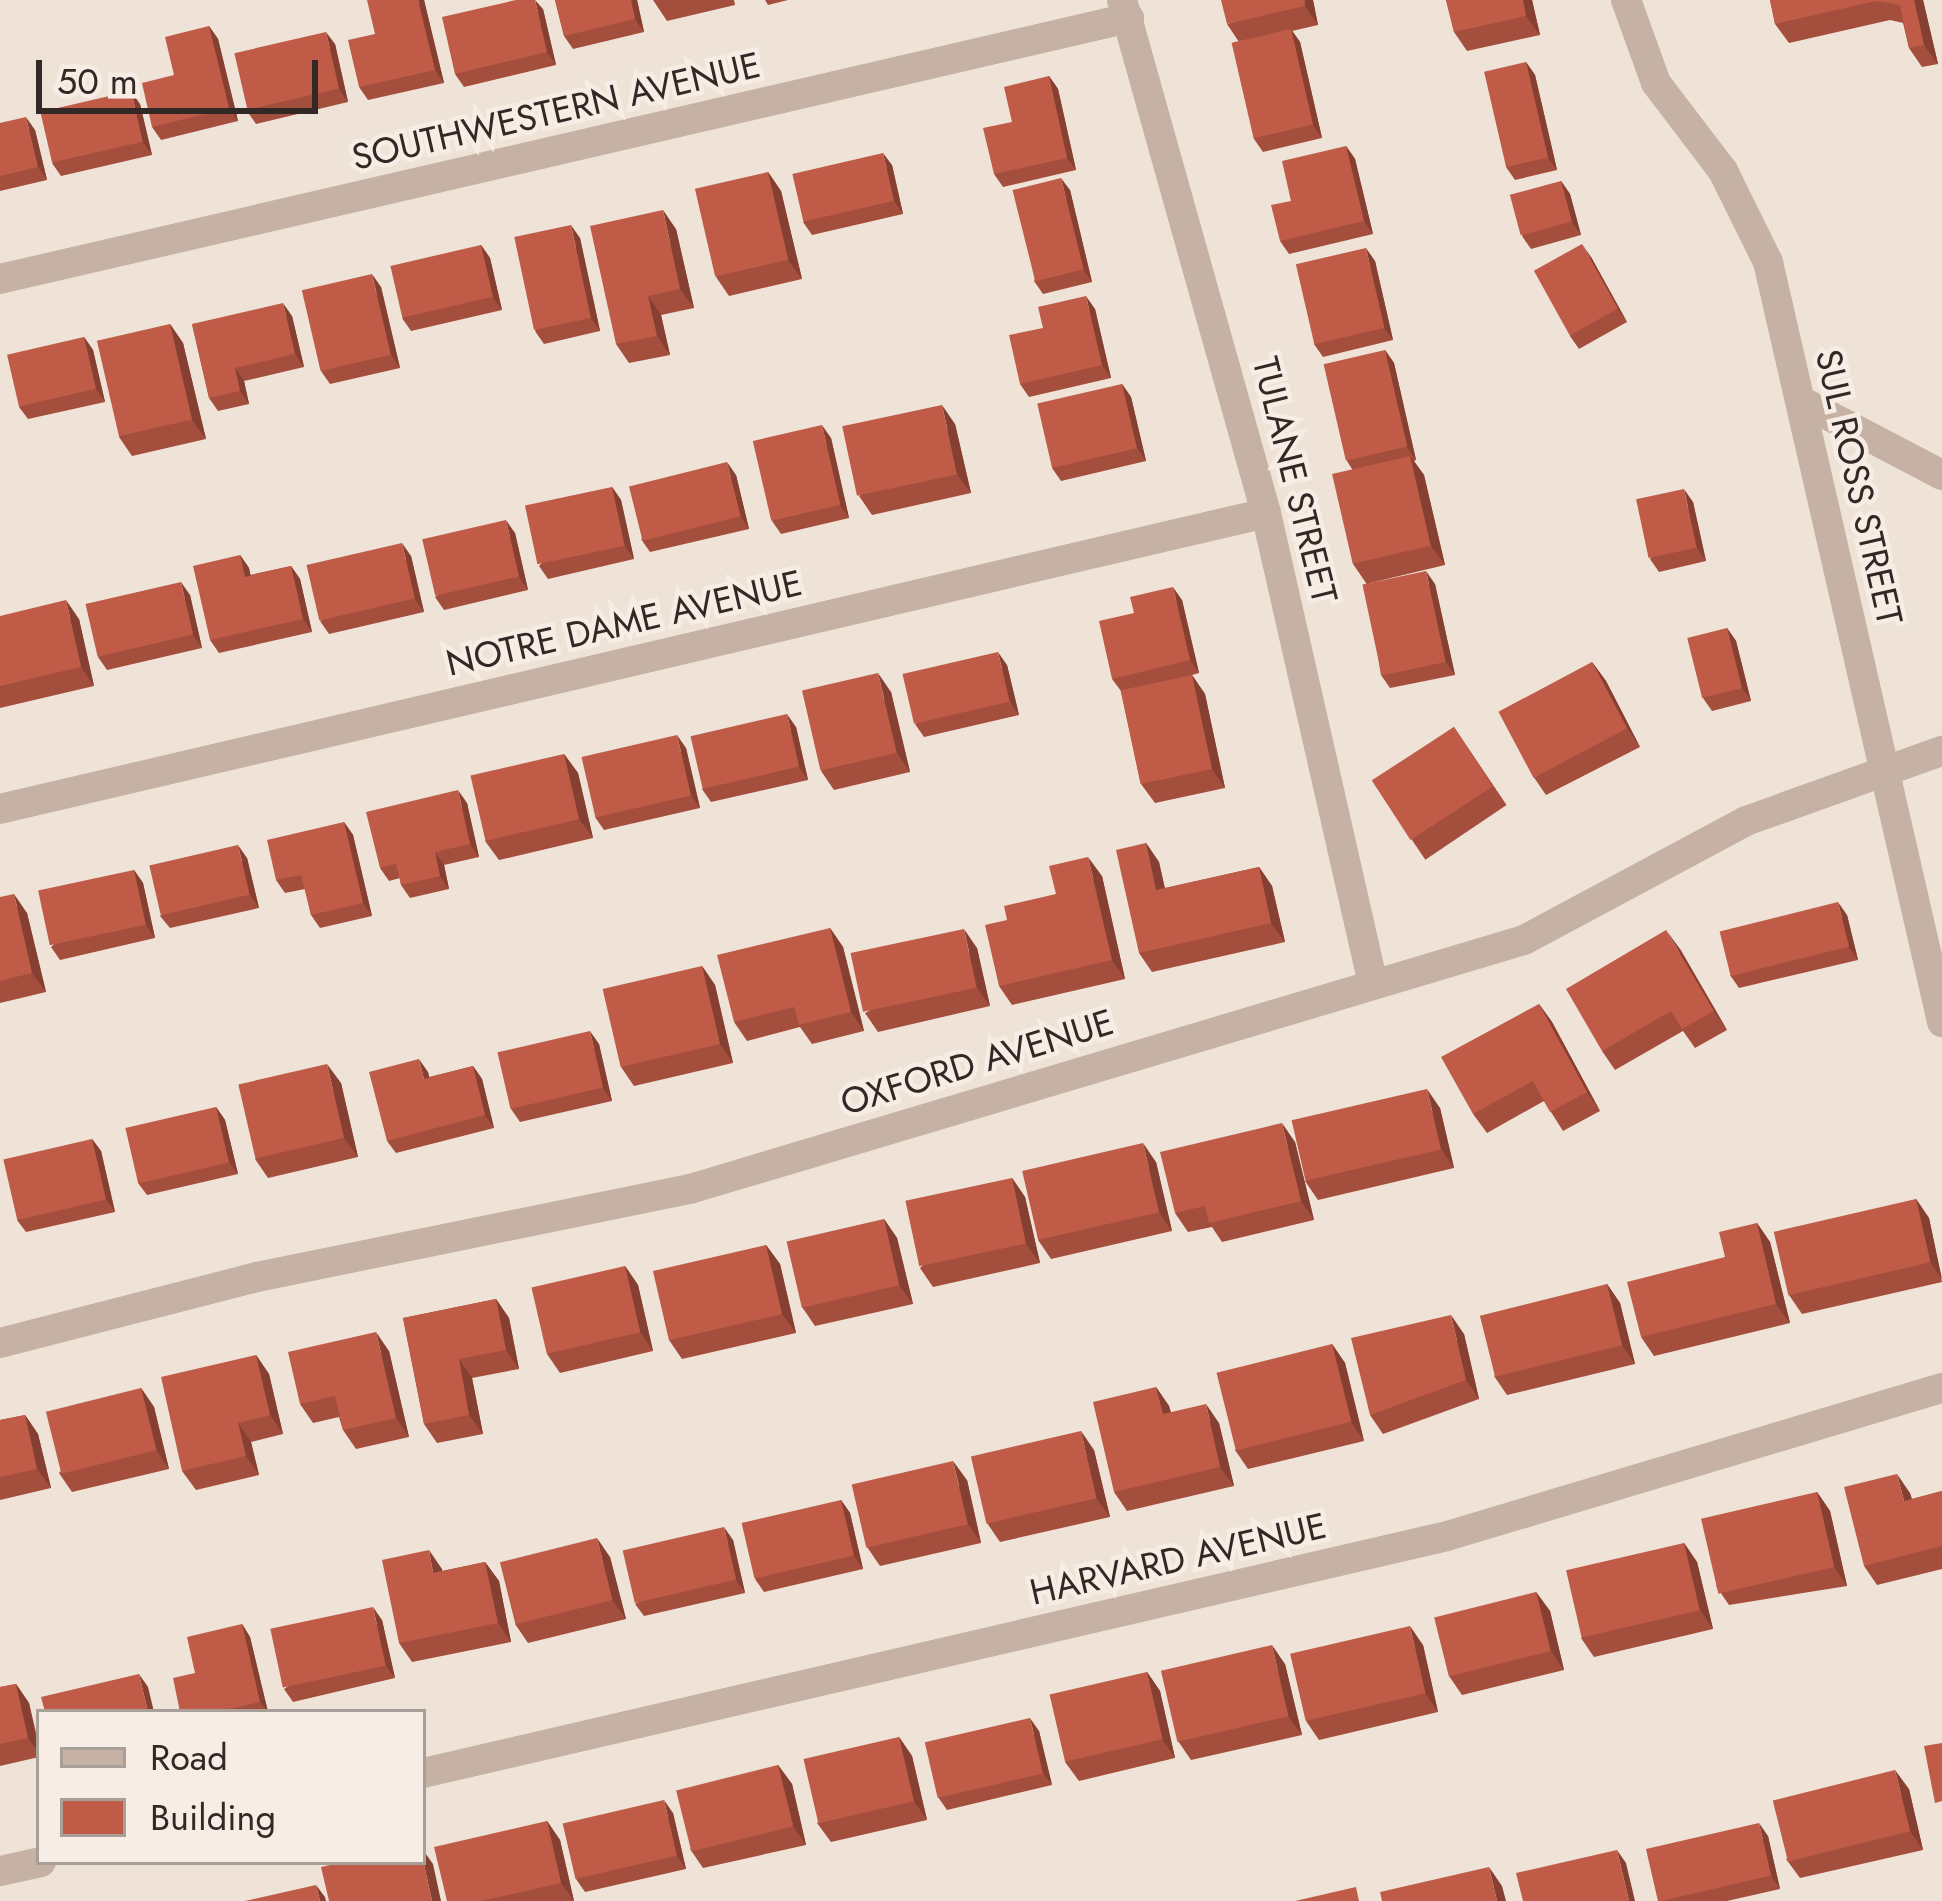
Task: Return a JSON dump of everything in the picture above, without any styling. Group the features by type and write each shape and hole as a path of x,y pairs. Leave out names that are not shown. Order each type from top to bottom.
{"street":[{"name":"SUL ROSS STREET","path":"1626,0 1656,83 1723,171 1768,262 1942,1022"},
{"name":"SOUTHWESTERN AVENUE","path":"0,279 1125,9"},
{"name":"TULANE STREET","path":"1125,9 1266,513 1373,984"},
{"path":"1801,401 1942,475"},
{"name":"NOTRE DAME AVENUE","path":"0,809 1266,513"},
{"name":"OXFORD AVENUE","path":"0,1343 257,1276 690,1189 1523,940 1746,821 1882,768 1942,751"},
{"name":"HARVARD AVENUE","path":"426,1773 1447,1536 1942,1388"},
{"path":"0,1871 36,1863"}],"building":[{"path":"367,0 418,0 435,70 359,87 348,40 375,34"},
{"path":"535,0 547,52 455,74 442,17"},
{"path":"555,0 631,0 635,19 564,36"},
{"path":"1221,0 1304,0 1305,6 1227,24"},
{"path":"1446,0 1523,0 1526,16 1454,32"},
{"path":"1770,0 1914,0 1924,45 1909,48 1900,5 1876,1 1775,24"},
{"path":"209,26 229,108 152,127 142,83 174,75 165,37"},
{"path":"1291,29 1313,124 1254,138 1232,43"},
{"path":"326,32 339,89 247,110 234,53"},
{"path":"1526,62 1548,157 1506,167 1484,72"},
{"path":"1049,76 1067,158 994,174 983,128 1012,122 1004,87"},
{"path":"131,91 143,142 52,163 40,112"},
{"path":"26,117 38,167 0,176 0,123"},
{"path":"1346,146 1364,221 1280,241 1271,205 1291,201 1282,161"},
{"path":"883,153 894,201 803,222 792,174"},
{"path":"768,172 788,260 715,277 695,189"},
{"path":"1061,178 1084,269 1035,281 1012,190"},
{"path":"1561,181 1572,222 1521,235 1510,195"},
{"path":"663,210 680,289 648,296 657,336 616,344 590,226"},
{"path":"571,225 591,318 534,330 514,237"},
{"path":"1582,244 1618,309 1570,335 1534,271"},
{"path":"481,245 493,297 402,318 390,266"},
{"path":"1366,248 1384,328 1314,344 1296,264"},
{"path":"372,274 391,355 321,371 302,290"},
{"path":"1086,296 1102,365 1020,384 1009,335 1043,328 1038,307"},
{"path":"283,303 295,354 235,368 240,391 209,398 192,324"},
{"path":"170,324 192,419 119,436 97,341"},
{"path":"84,337 96,389 19,406 7,355"},
{"path":"1385,350 1407,446 1346,461 1324,364"},
{"path":"1122,384 1137,448 1052,468 1037,404"},
{"path":"942,405 957,474 857,496 842,426"},
{"path":"822,425 840,505 771,521 753,441"},
{"path":"1410,456 1431,546 1353,564 1332,474"},
{"path":"727,462 741,516 643,541 629,486"},
{"path":"612,487 624,546 537,564 525,506"},
{"path":"1684,489 1696,548 1649,558 1636,499"},
{"path":"506,520 519,577 435,596 422,539"},
{"path":"402,543 415,599 319,621 307,565"},
{"path":"240,555 245,577 291,566 303,619 210,640 193,566"},
{"path":"1426,571 1445,662 1382,675 1362,585"},
{"path":"181,582 193,635 98,657 86,604"},
{"path":"1173,587 1190,660 1112,679 1099,621 1134,613 1130,597"},
{"path":"66,600 81,667 0,686 0,616"},
{"path":"1727,628 1742,688 1702,698 1687,638"},
{"path":"998,652 1009,702 914,724 903,674"},
{"path":"1592,662 1627,728 1534,778 1498,712"},
{"path":"878,673 896,753 820,770 802,691"},
{"path":"1192,675 1212,769 1141,784 1121,690"},
{"path":"787,714 799,767 703,789 691,736"},
{"path":"1454,727 1493,787 1410,840 1372,780"},
{"path":"677,735 691,795 595,817 582,757"},
{"path":"564,754 579,819 486,841 470,776"},
{"path":"458,790 470,844 435,852 440,876 401,885 396,864 380,868 366,812"},
{"path":"344,822 363,903 311,915 301,875 276,880 267,840"},
{"path":"1146,843 1156,890 1259,867 1271,923 1139,953 1116,850"},
{"path":"238,845 249,895 161,915 149,865"},
{"path":"1088,857 1112,960 999,986 985,925 1007,920 1004,906 1056,894 1049,866"},
{"path":"134,870 146,925 50,945 38,890"},
{"path":"14,894 32,973 0,981 0,897"},
{"path":"1838,902 1849,947 1731,976 1720,932"},
{"path":"830,928 851,1012 799,1025 794,1007 734,1022 717,955"},
{"path":"964,929 976,988 863,1012 851,953"},
{"path":"1666,930 1714,1011 1682,1029 1671,1011 1602,1051 1566,989"},
{"path":"702,966 720,1044 621,1067 603,989"},
{"path":"1539,1004 1587,1092 1550,1112 1533,1081 1473,1114 1441,1057"},
{"path":"590,1031 603,1088 510,1109 497,1052"},
{"path":"419,1059 424,1079 473,1066 485,1115 387,1141 369,1072"},
{"path":"327,1064 344,1138 255,1159 238,1084"},
{"path":"1427,1089 1441,1149 1306,1181 1292,1120"},
{"path":"216,1107 229,1163 138,1183 125,1128"},
{"path":"1282,1123 1301,1201 1209,1223 1205,1206 1175,1213 1160,1152"},
{"path":"92,1139 106,1199 17,1220 3,1159"},
{"path":"1143,1143 1159,1212 1038,1240 1022,1171"},
{"path":"1012,1178 1026,1244 919,1266 905,1201"},
{"path":"1916,1199 1931,1262 1788,1295 1774,1232"},
{"path":"884,1219 899,1285 802,1308 787,1241"},
{"path":"1757,1223 1776,1304 1641,1337 1627,1282 1725,1257 1719,1232"},
{"path":"766,1245 782,1314 669,1340 653,1271"},
{"path":"625,1266 640,1332 547,1354 531,1288"},
{"path":"1607,1284 1622,1345 1495,1377 1480,1316"},
{"path":"496,1299 506,1350 459,1359 469,1415 424,1424 403,1318"},
{"path":"1451,1315 1466,1380 1370,1415 1351,1338"},
{"path":"376,1332 396,1418 343,1430 335,1396 300,1404 288,1352"},
{"path":"1332,1344 1351,1422 1236,1450 1217,1373"},
{"path":"256,1355 270,1415 238,1423 246,1456 182,1471 161,1377"},
{"path":"1156,1387 1163,1414 1206,1404 1220,1467 1114,1492 1093,1402"},
{"path":"141,1388 156,1450 61,1474 46,1412"},
{"path":"25,1415 37,1469 0,1477 0,1420"},
{"path":"1081,1431 1097,1498 986,1524 971,1456"},
{"path":"953,1461 968,1524 866,1548 852,1484"},
{"path":"1897,1474 1904,1501 1942,1491 1942,1546 1864,1566 1844,1487"},
{"path":"1817,1492 1834,1567 1718,1594 1701,1519"},
{"path":"841,1500 854,1556 754,1578 742,1523"},
{"path":"724,1527 736,1580 635,1603 623,1550"},
{"path":"597,1538 612,1600 515,1624 500,1562"},
{"path":"1684,1543 1700,1610 1582,1637 1566,1570"},
{"path":"429,1550 433,1573 485,1562 498,1623 399,1643 382,1560"},
{"path":"1536,1592 1551,1651 1449,1677 1434,1617"},
{"path":"373,1607 385,1666 283,1688 270,1629"},
{"path":"242,1624 260,1702 229,1709 179,1709 173,1678 195,1673 187,1637"},
{"path":"1410,1626 1426,1693 1306,1721 1290,1654"},
{"path":"1272,1645 1288,1716 1177,1742 1161,1671"},
{"path":"1147,1672 1163,1739 1065,1762 1050,1694"},
{"path":"139,1674 147,1709 44,1709 41,1697"},
{"path":"16,1684 28,1738 0,1744 0,1687"},
{"path":"1030,1718 1043,1774 938,1798 925,1742"},
{"path":"899,1737 914,1801 818,1823 804,1759"},
{"path":"1942,1743 1942,1801 1935,1803 1924,1746"},
{"path":"778,1765 793,1826 691,1852 676,1790"},
{"path":"1895,1770 1910,1831 1788,1862 1773,1800"},
{"path":"664,1800 677,1856 575,1879 563,1823"},
{"path":"547,1821 561,1883 481,1901 447,1901 434,1847"},
{"path":"1759,1823 1771,1876 1658,1901 1646,1849"},
{"path":"1617,1850 1629,1901 1523,1901 1516,1873"},
{"path":"424,1865 432,1901 329,1901 321,1867"},
{"path":"1489,1867 1497,1901 1382,1901 1380,1892"},
{"path":"316,1885 320,1901 245,1901"},
{"path":"1356,1887 1359,1901 1295,1901"}]}
